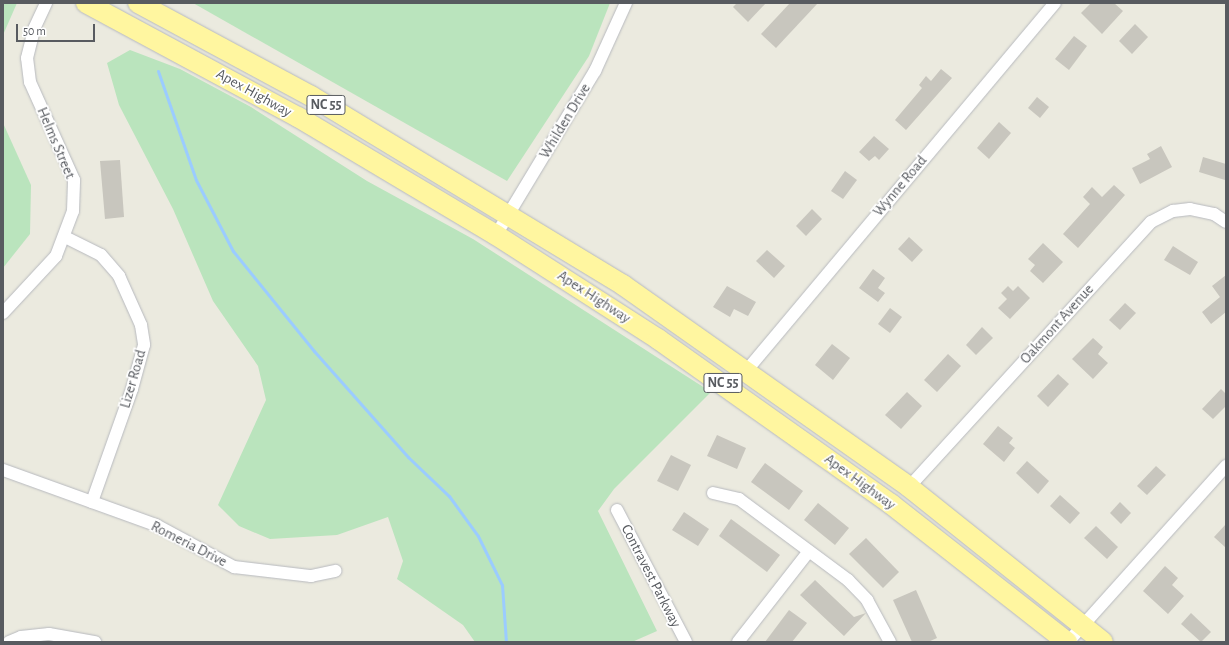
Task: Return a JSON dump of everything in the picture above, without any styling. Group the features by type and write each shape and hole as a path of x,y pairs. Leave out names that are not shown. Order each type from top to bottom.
{"main road":[{"name":"Apex Highway","path":"86,3 298,117 496,235 658,339 804,441 1068,642"},
{"name":"Apex Highway","path":"138,3 312,96 509,214 630,290 747,370 909,487 1104,642"}],"street":[{"name":"Helms Street","path":"3,313 56,256 65,237 73,211 74,180 30,82 27,58 34,29 46,3"},
{"name":"Whilden Drive","path":"496,235 595,72 626,3"},
{"name":"Wynne Road","path":"747,370 1055,3"},
{"name":"Oakmont Avenue","path":"909,487 1151,222 1172,211 1190,209 1214,214 1226,222"},
{"name":"Lizer Road","path":"65,237 101,255 119,276 142,325 144,345 132,389 92,502"},
{"path":"1068,642 1082,624 1226,466"},
{"name":"Romeria Drive","path":"3,470 176,534 234,567 311,576 335,571"},
{"path":"713,493 739,499 809,551 867,600 890,642"},
{"name":"Contravest Parkway","path":"617,510 686,642"},
{"path":"738,642 809,551"},
{"path":"9,642 21,637 49,634 95,642"}],"green space":[{"path":"3,3 17,3 3,35"},
{"path":"193,3 610,3 589,56 507,181"},
{"path":"130,50 180,69 251,107 367,181 473,239 711,392 614,489 598,511 657,631 632,642 475,642 463,625 397,579 403,561 388,517 337,535 270,539 239,526 218,505 266,400 258,366 213,301 173,209 119,105 107,63"},
{"path":"3,123 31,185 30,234 3,268"}],"building":[{"path":"737,3 766,3 748,22 733,7"},
{"path":"790,3 818,3 776,48 761,34"},
{"path":"1091,3 1114,3 1123,11 1102,34 1081,13"},
{"path":"1135,24 1148,37 1132,54 1119,41"},
{"path":"1074,36 1087,46 1069,70 1055,59"},
{"path":"941,69 952,78 906,130 895,120 922,88 919,85 926,76 931,81"},
{"path":"1037,97 1049,107 1040,118 1028,108"},
{"path":"999,122 1011,133 989,159 977,148"},
{"path":"874,136 889,149 879,160 875,156 869,161 859,152"},
{"path":"1161,146 1172,167 1140,184 1132,168 1150,159 1147,154"},
{"path":"1203,157 1226,164 1225,180 1199,172"},
{"path":"120,160 124,217 105,219 100,161"},
{"path":"845,171 857,180 843,199 831,191"},
{"path":"1114,185 1125,195 1078,248 1063,234 1090,204 1083,197 1092,187 1102,197"},
{"path":"812,209 822,219 806,236 796,226"},
{"path":"909,237 923,250 912,262 898,249"},
{"path":"1043,243 1063,262 1043,283 1030,271 1035,265 1028,259"},
{"path":"1173,246 1198,262 1190,275 1164,260"},
{"path":"767,250 785,266 774,278 756,261"},
{"path":"873,269 885,278 878,288 885,293 878,302 859,288"},
{"path":"1226,275 1226,312 1211,324 1202,312 1220,297 1212,286"},
{"path":"727,286 756,302 748,316 734,309 730,317 713,307"},
{"path":"1008,286 1013,291 1018,286 1030,298 1010,319 998,308 1007,299 1001,293"},
{"path":"1125,303 1136,313 1120,330 1109,320"},
{"path":"890,308 902,317 890,333 878,324"},
{"path":"982,327 993,338 976,355 966,345"},
{"path":"1093,338 1103,347 1098,354 1108,363 1093,379 1072,359"},
{"path":"832,344 850,358 833,380 815,365"},
{"path":"948,354 961,366 937,392 924,380"},
{"path":"1058,374 1069,384 1048,407 1037,396"},
{"path":"1221,389 1226,394 1226,406 1213,419 1202,409"},
{"path":"907,392 922,406 901,429 885,415"},
{"path":"998,426 1013,438 1009,443 1015,448 1004,462 983,444"},
{"path":"717,435 746,448 737,469 707,456"},
{"path":"671,455 691,465 678,491 657,481"},
{"path":"1027,461 1049,481 1038,494 1016,473"},
{"path":"765,463 803,491 789,510 751,482"},
{"path":"1156,466 1166,475 1147,495 1137,486"},
{"path":"1060,495 1080,513 1070,524 1050,506"},
{"path":"1120,502 1131,513 1121,524 1110,513"},
{"path":"818,503 849,528 835,545 804,520"},
{"path":"684,512 709,529 698,546 672,530"},
{"path":"731,519 780,555 767,572 719,536"},
{"path":"1226,524 1226,548 1214,537"},
{"path":"1096,526 1118,547 1107,559 1084,538"},
{"path":"866,538 899,572 883,588 849,554"},
{"path":"1165,566 1178,578 1172,585 1184,596 1168,614 1143,591"},
{"path":"815,580 854,617 866,613 844,636 800,595"},
{"path":"916,590 937,638 928,642 912,642 893,600"},
{"path":"789,610 807,623 792,642 765,642"},
{"path":"1191,613 1211,632 1201,642 1181,624"}],"waterway":[{"path":"158,71 196,180 233,251 314,351 408,457 449,496 478,536 502,585 506,642"}]}
